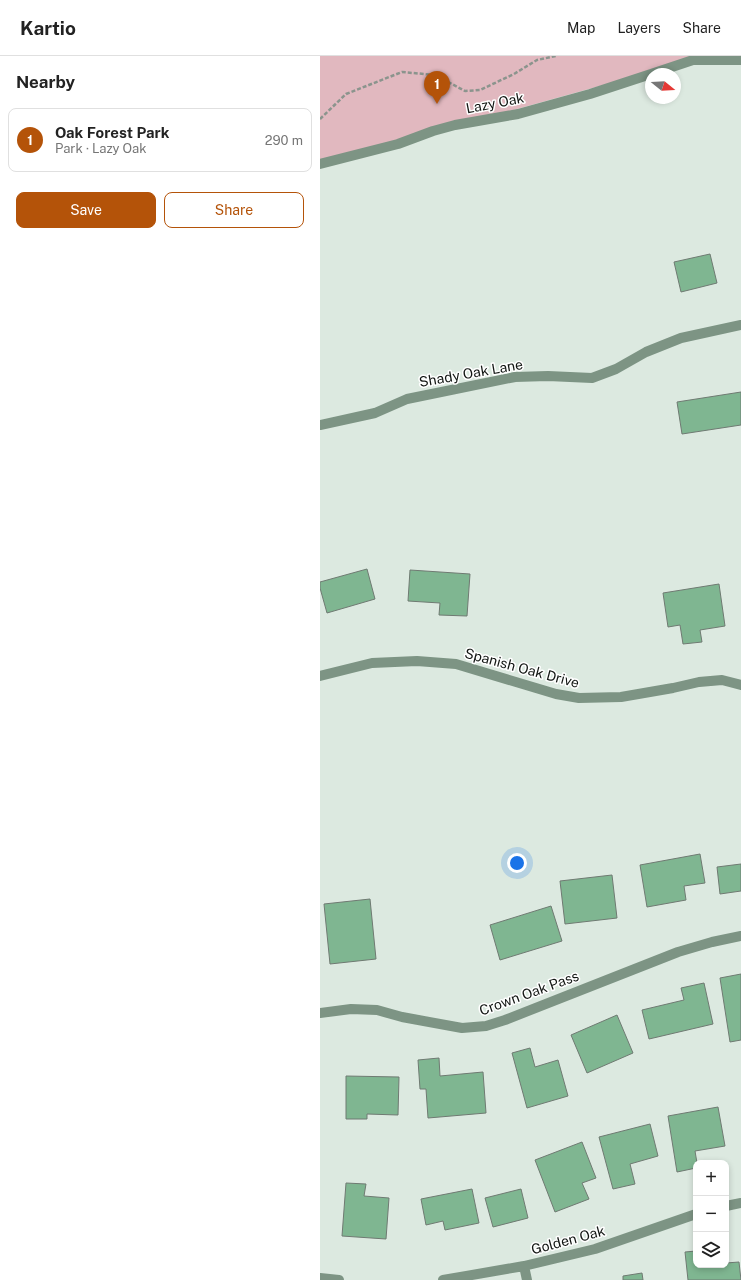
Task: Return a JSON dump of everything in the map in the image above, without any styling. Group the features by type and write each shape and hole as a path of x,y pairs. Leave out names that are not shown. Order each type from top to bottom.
{"street":[{"name":"Lazy Oak","path":"669,68 693,60 741,60"},
{"name":"Lazy Oak","path":"320,164 398,144 433,130 518,114 590,94 645,76"},
{"name":"Shady Oak Lane","path":"320,425 375,412 407,399 515,378 548,376 592,378 616,369 646,352 682,338 741,325"},
{"name":"Spanish Oak Drive","path":"320,676 372,663 417,661 456,664 556,694 579,698 620,697 699,682 722,680 741,685"},
{"name":"Crown Oak Pass","path":"320,1013 351,1009 377,1010 402,1017 462,1028 486,1026 505,1020 678,952 712,942 741,936"},
{"path":"729,1205 741,1203"},
{"name":"Golden Oak","path":"443,1280 524,1266 595,1249 693,1215"},
{"path":"524,1266 527,1280"},
{"path":"320,1278 339,1280"}],"path":[{"path":"320,119 346,94 402,72 435,75 465,91 480,90 514,74 537,60 556,56"}],"shaded area":[{"path":"320,56 741,56 693,60 664,68 645,68 645,73 320,164"}],"building":[{"path":"710,254 717,283 681,292 674,262"},
{"path":"741,392 741,425 682,434 677,402"},
{"path":"367,569 375,599 327,613 320,588 320,582"},
{"path":"410,570 470,574 467,616 439,615 440,603 408,601"},
{"path":"719,584 725,626 700,630 702,642 683,644 680,625 668,627 663,593"},
{"path":"700,854 705,883 684,886 686,900 647,907 640,865"},
{"path":"741,864 741,891 720,894 717,867"},
{"path":"612,875 617,918 565,924 560,881"},
{"path":"370,899 376,959 330,964 324,904"},
{"path":"551,906 562,941 500,960 490,925"},
{"path":"741,974 741,1040 730,1042 720,978"},
{"path":"704,983 713,1024 649,1039 642,1010 684,1000 681,988"},
{"path":"617,1015 633,1053 587,1073 571,1035"},
{"path":"530,1048 535,1067 558,1060 568,1096 527,1108 512,1053"},
{"path":"439,1058 440,1076 483,1072 486,1113 428,1118 426,1089 420,1089 418,1060"},
{"path":"346,1076 399,1077 398,1115 367,1114 367,1119 346,1119"},
{"path":"718,1107 725,1146 695,1151 696,1160 693,1160 693,1169 677,1172 668,1116"},
{"path":"650,1124 658,1156 630,1164 635,1184 613,1189 599,1137"},
{"path":"582,1142 596,1178 582,1183 589,1199 555,1212 535,1160"},
{"path":"346,1183 366,1184 364,1196 389,1198 386,1239 342,1236"},
{"path":"472,1189 479,1223 445,1230 443,1221 426,1225 421,1199"},
{"path":"521,1189 528,1218 493,1227 485,1198"},
{"path":"693,1251 693,1268 729,1268 729,1263 739,1262 741,1280 688,1280 685,1252"},
{"path":"642,1273 643,1280 623,1280 623,1276"}],"place":[{"name":"Oak Forest Park","path":"437,104"}]}
